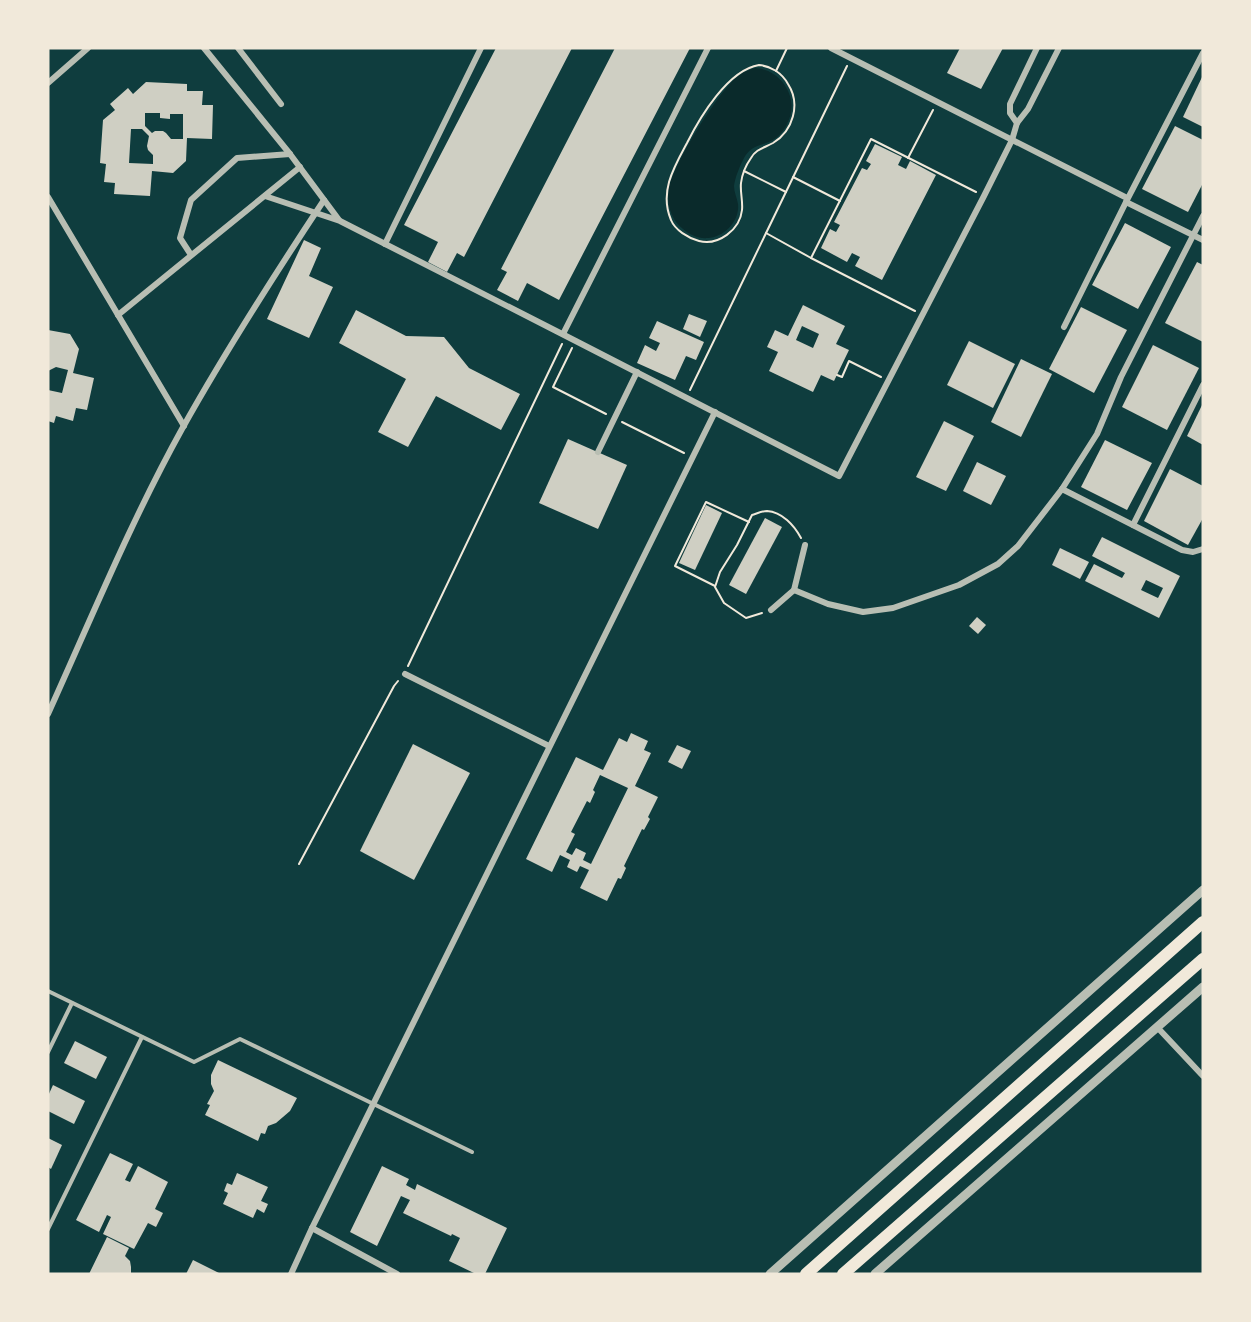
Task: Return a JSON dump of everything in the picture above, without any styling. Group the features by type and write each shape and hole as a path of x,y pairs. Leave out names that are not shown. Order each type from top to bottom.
{"main road":[{"path":"806,1274 1203,922"},
{"path":"843,1274 1203,959"}],"street":[{"path":"48,83 87,48"},
{"path":"204,48 290,154 340,221"},
{"path":"238,48 281,104"},
{"path":"385,244 481,48"},
{"path":"564,335 708,48"},
{"path":"831,48 1203,240"},
{"path":"1017,123 1010,113 1010,105 1037,48"},
{"path":"265,196 340,221 839,476 984,196 1012,140 1017,123 1028,109 1059,48"},
{"path":"1064,327 1126,200 1203,53"},
{"path":"191,255 180,238 190,200 237,158 290,154"},
{"path":"118,315 300,167"},
{"path":"48,197 184,426"},
{"path":"48,714 139,514 184,426 324,200"},
{"path":"794,590 828,604 863,612 894,608 959,585 998,564 1018,546 1062,489 1097,434 1121,377 1203,216"},
{"path":"598,452 637,372"},
{"path":"1133,525 1203,385"},
{"path":"291,1274 715,412"},
{"path":"1062,489 1182,550 1193,552 1203,549"},
{"path":"771,610 794,590 805,546"},
{"path":"405,674 549,746"},
{"path":"770,1274 1203,890"},
{"path":"875,1274 1203,987"},
{"path":"1157,1027 1203,1076"},
{"path":"312,1228 397,1274"}],"lane":[{"path":"48,991 194,1062 240,1039 472,1152"},
{"path":"48,1052 72,1002"},
{"path":"48,1229 142,1037"}],"path":[{"path":"776,71 787,48"},
{"path":"686,397 851,58"},
{"path":"751,66 765,66 776,71 782,75 791,88 794,101 793,118 780,139 755,152 744,171 741,182 742,210 737,225 726,236 712,242 699,241 685,235 672,224 666,203 668,184 691,135 713,101 735,76 751,66"},
{"path":"909,158 937,102"},
{"path":"811,258 871,139 984,196"},
{"path":"744,171 786,192"},
{"path":"793,177 840,201"},
{"path":"766,233 923,315"},
{"path":"299,864 393,686 405,674 564,335"},
{"path":"576,341 553,387 687,455"},
{"path":"837,375 842,377 849,361 889,381"},
{"path":"749,522 706,502 675,566 715,587 724,603 746,618 771,610"},
{"path":"715,587 720,572 752,515 765,511 781,515 796,528 805,546"}],"water":[{"path":"755,68 773,74 786,87 792,105 791,114 786,126 776,138 754,148 743,160 734,186 738,210 734,222 720,235 705,238 695,236 675,221 670,211 669,188 679,162 719,97 738,76"}],"building":[{"path":"496,48 572,48 464,257 457,253 447,272 428,262 438,242 404,225"},
{"path":"615,48 690,48 559,300 527,283 518,301 497,290 507,272 501,269"},
{"path":"960,48 1003,48 981,89 947,73"},
{"path":"1203,75 1203,127 1183,117"},
{"path":"146,82 187,84 187,91 203,91 202,105 213,105 212,139 187,138 186,161 173,173 152,171 150,196 114,194 115,183 104,182 106,164 100,163 103,120 115,110 110,104 128,88 133,94","holes":["145,113 160,113 160,118 170,119 170,114 183,114 183,139 171,139 163,131 152,133 145,126","131,129 142,129 149,136 147,146 153,155 153,164 129,163"]},
{"path":"1175,126 1203,140 1203,183 1188,212 1142,189"},
{"path":"875,144 902,157 898,165 906,169 910,161 936,175 882,280 855,266 860,257 852,253 847,262 821,248 830,229 836,232 840,225 834,222 862,168 867,170 871,164 866,161"},
{"path":"1125,223 1171,247 1138,309 1092,285"},
{"path":"304,240 321,248 309,276 333,287 309,338 267,319"},
{"path":"1197,262 1203,265 1203,342 1165,323"},
{"path":"803,305 845,326 836,344 849,350 834,381 821,375 813,392 769,371 778,352 767,347 775,330 788,336","holes":["802,326 819,334 813,348 796,340"]},
{"path":"1081,307 1127,330 1094,393 1049,369"},
{"path":"356,310 406,336 444,337 469,368 520,394 501,430 436,396 408,447 378,432 406,379 339,343"},
{"path":"689,314 707,321 700,337 683,329"},
{"path":"657,321 704,342 696,360 686,356 675,380 637,363 645,345 656,351 660,343 649,338"},
{"path":"48,330 70,334 79,349 73,373 94,378 87,410 76,408 73,421 56,416 54,423 48,421 48,390 62,393 68,370 56,367 48,371"},
{"path":"969,341 1015,364 993,408 947,385"},
{"path":"1153,345 1199,368 1167,430 1122,407"},
{"path":"1021,359 1052,374 1021,437 991,422"},
{"path":"1203,403 1203,445 1187,436"},
{"path":"944,421 974,436 946,491 916,477"},
{"path":"568,439 627,465 598,529 539,503"},
{"path":"1105,440 1152,463 1127,510 1081,487"},
{"path":"977,462 1006,476 991,505 963,491"},
{"path":"1170,469 1203,486 1203,518 1188,545 1144,521"},
{"path":"706,505 722,513 695,570 679,563"},
{"path":"765,518 782,527 746,594 729,585"},
{"path":"1102,537 1180,576 1159,618 1085,581 1094,564 1122,578 1125,573 1092,556","holes":["1146,580 1163,588 1158,598 1141,590"]},
{"path":"1060,548 1089,562 1080,579 1052,565"},
{"path":"977,617 986,625 978,634 969,626"},
{"path":"631,733 648,741 644,750 651,753 635,786 658,797 648,817 650,819 644,830 642,829 624,866 626,868 621,879 618,878 607,901 580,888 589,870 580,866 577,872 567,867 570,860 560,855 552,872 526,859 576,757 603,770 619,738 627,742","holes":["600,775 628,788 591,864 583,860 586,853 576,848 572,855 566,852 575,834 571,832 587,801 590,803"]},
{"path":"413,744 470,773 414,880 360,851"},
{"path":"677,745 691,751 682,769 668,762"},
{"path":"75,1041 107,1057 96,1079 64,1063"},
{"path":"218,1060 297,1098 290,1111 276,1123 268,1126 265,1134 261,1133 258,1141 205,1115 210,1105 207,1104 214,1091 211,1075"},
{"path":"53,1085 85,1101 74,1124 48,1111 48,1096"},
{"path":"48,1138 62,1145 51,1169 48,1167"},
{"path":"110,1153 133,1164 125,1180 130,1182 138,1166 168,1182 155,1209 163,1213 156,1227 148,1223 134,1249 103,1234 111,1217 107,1215 99,1232 76,1220"},
{"path":"382,1166 409,1179 406,1185 415,1190 417,1184 507,1228 485,1274 476,1274 449,1261 460,1238 403,1213 410,1200 401,1196 377,1246 350,1232"},
{"path":"237,1173 268,1187 261,1201 268,1204 264,1213 257,1209 253,1218 223,1204 228,1193 224,1191 227,1183 232,1185"},
{"path":"107,1237 129,1248 125,1256 130,1261 131,1274 89,1274"},
{"path":"193,1260 221,1274 186,1274"}]}
